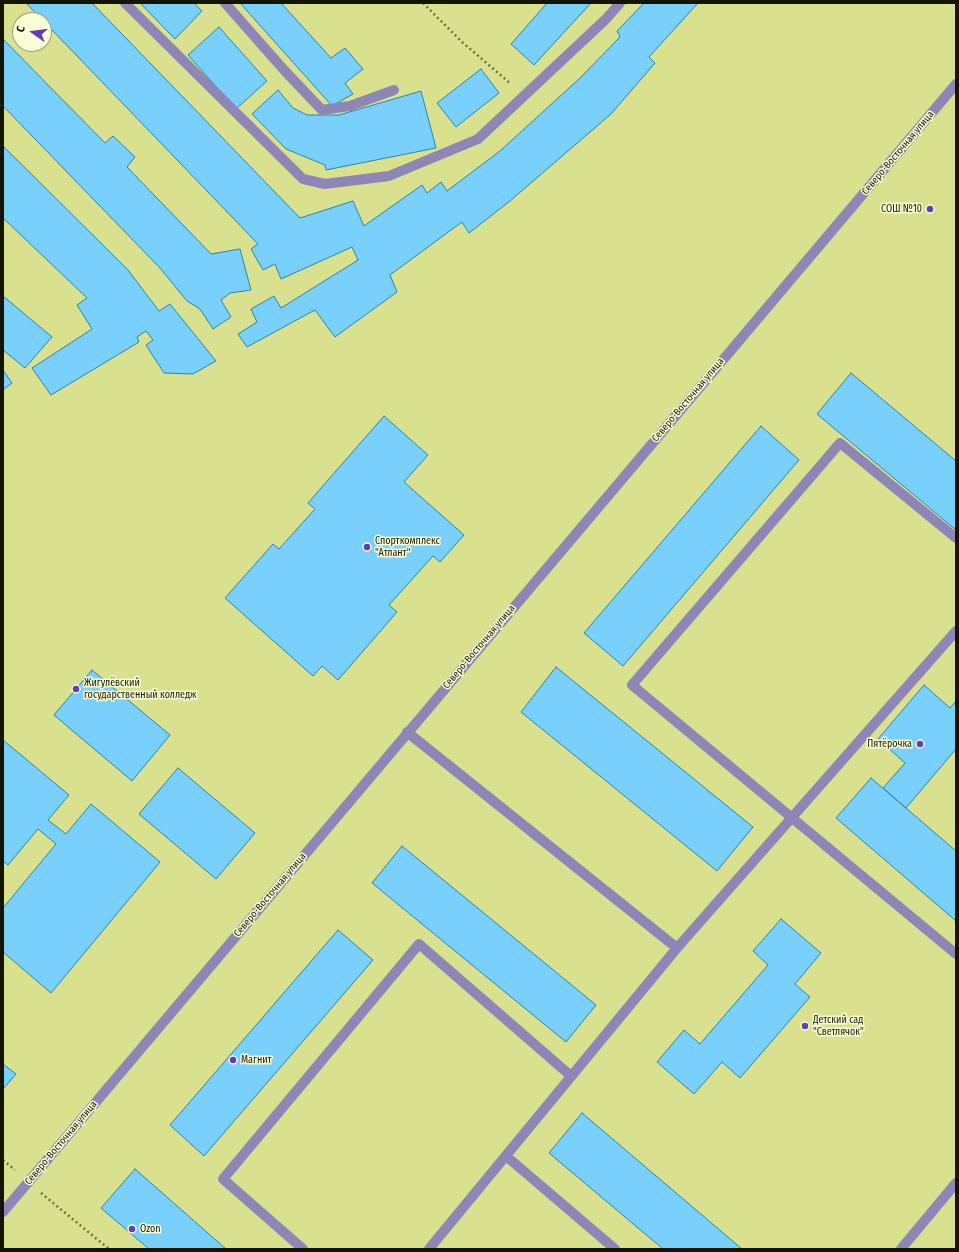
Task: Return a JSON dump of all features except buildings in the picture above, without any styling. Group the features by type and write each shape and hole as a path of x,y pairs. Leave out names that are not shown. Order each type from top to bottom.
{"lane":[{"path":"125,3 303,179 326,184 389,176 478,140 606,19 620,3"},
{"path":"225,3 284,70 322,110 350,106 394,90"},
{"name":"Северо-Восточная улица","path":"3,1212 956,84"},
{"path":"956,538 840,443 632,685 956,954"},
{"path":"429,1249 677,948 956,631"},
{"path":"407,732 677,948"},
{"path":"303,1249 223,1179 419,944 571,1076"},
{"path":"506,1156 615,1249"},
{"path":"901,1249 956,1183"}],"path":[{"path":"423,3 462,42 525,96"},
{"path":"28,1182 108,1249"}],"place":[{"name":"СОШ №10","path":"930,209"},
{"name":"Спорткомплекс \"Атлант\"","path":"367,547"},
{"name":"Жигулёвский государственный колледж","path":"76,689"},
{"name":"Пятёрочка","path":"920,744"},
{"name":"Детский сад \"Светлячок\"","path":"805,1026"},
{"name":"Магнит","path":"233,1060"},
{"name":"Ozon","path":"132,1229"}]}
